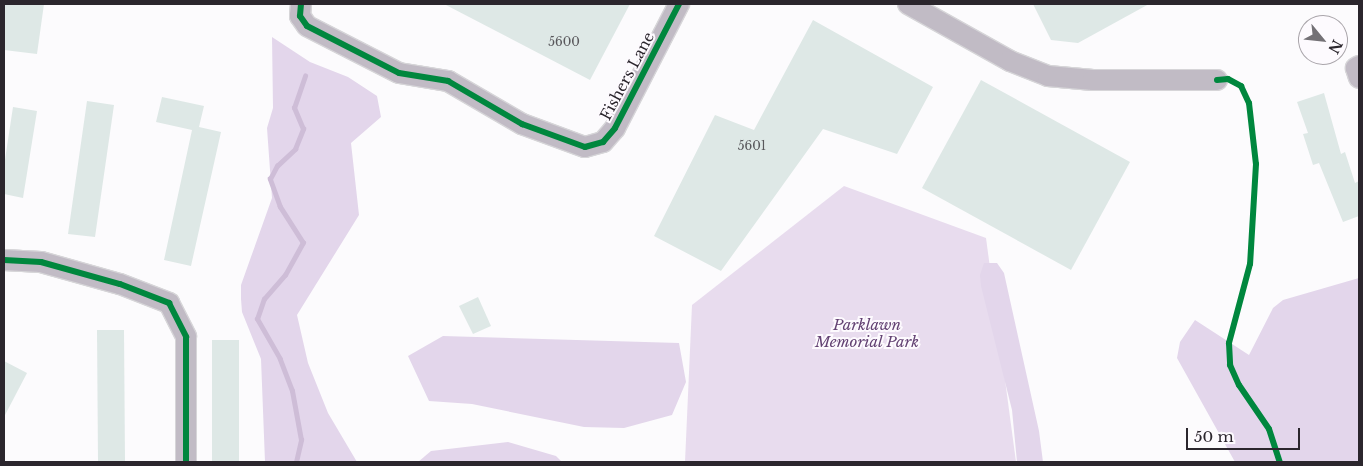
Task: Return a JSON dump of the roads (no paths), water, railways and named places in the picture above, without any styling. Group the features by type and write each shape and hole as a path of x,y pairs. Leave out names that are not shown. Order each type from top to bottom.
{"street":[{"name":"Fishers Lane","path":"301,4 300,16 307,26 399,73 448,81 522,124 585,147 603,142 615,128 679,4"},
{"path":"908,4 1010,61 1048,76 1093,80 1217,80"},
{"path":"1359,66 1356,68 1359,78"},
{"path":"4,260 40,262 120,284 169,303 186,337 186,462"}],"waterway":[{"path":"296,462 301,440 292,391 280,359 257,319 264,299 285,275 303,243 280,207 270,179 277,166 295,149 303,129 294,108 305,76"}],"park label":[{"name":"Parklawn Memorial Park","path":"867,332"}]}
